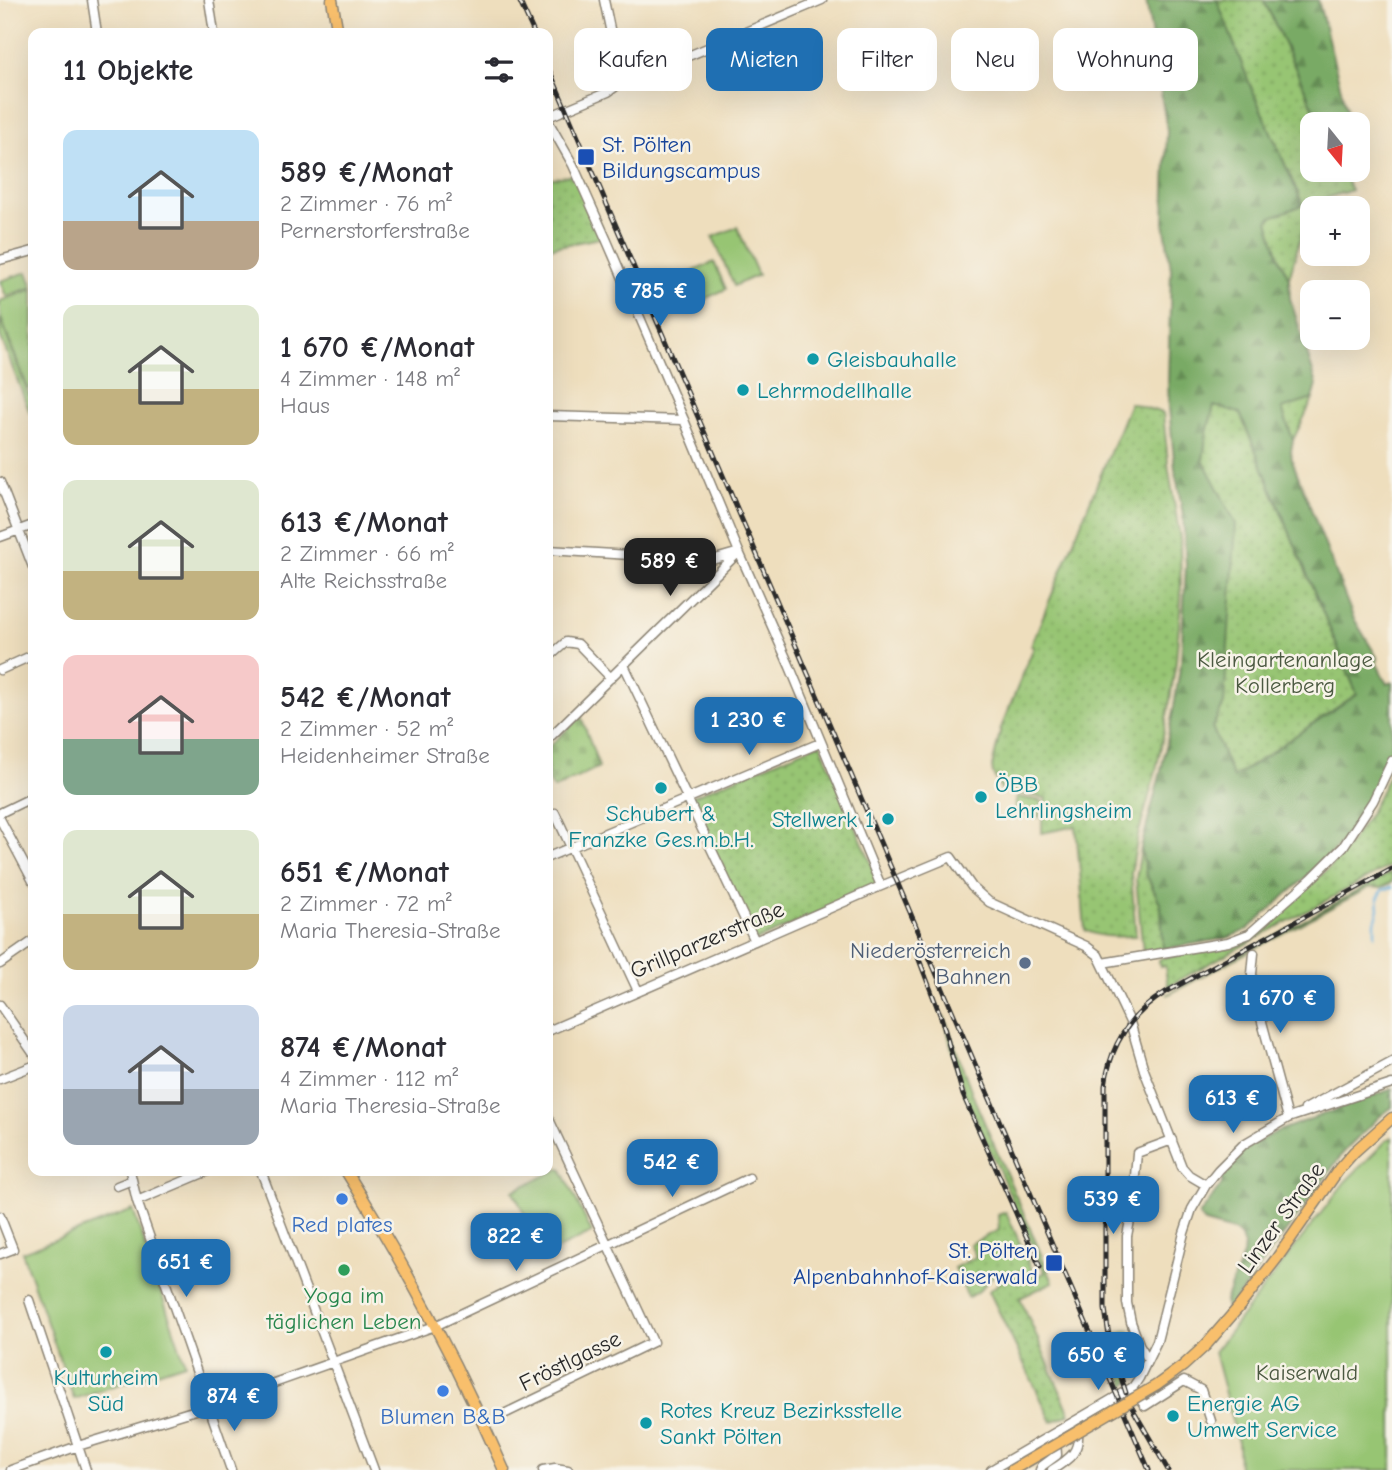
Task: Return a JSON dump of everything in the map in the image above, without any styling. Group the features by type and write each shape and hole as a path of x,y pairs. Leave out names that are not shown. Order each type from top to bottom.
{"main road":[{"path":"332,0 337,28"},
{"name":"Linzer Straße","path":"1012,1470 1157,1385 1206,1345 1277,1258 1339,1169 1392,1118"},
{"path":"349,1176 435,1326 504,1470"}],"street":[{"path":"92,0 96,28"},
{"path":"209,0 214,28"},
{"path":"604,0 610,28"},
{"path":"692,54 822,0"},
{"path":"553,117 609,91"},
{"path":"553,128 573,165 684,420 881,886"},
{"path":"0,260 28,252"},
{"path":"553,416 684,420"},
{"path":"0,482 28,554"},
{"path":"0,537 28,527"},
{"path":"553,550 712,560 738,552"},
{"path":"553,734 738,552"},
{"path":"553,654 566,642 579,644 611,678"},
{"path":"0,670 28,657"},
{"path":"624,665 755,941"},
{"path":"553,855 820,743"},
{"path":"1206,1185 1189,1175 1182,1167 1144,1070 1130,1023 1102,963 1228,942 1249,934 1311,879 1343,846 1373,801 1392,761"},
{"path":"0,813 28,799"},
{"path":"555,813 638,991"},
{"path":"0,819 28,872"},
{"name":"Grillparzerstraße","path":"553,1029 951,857 972,887 989,902 1086,946 1098,955 1102,963"},
{"path":"0,964 28,944"},
{"path":"1254,953 1252,974 1255,996 1288,1118"},
{"path":"0,1005 28,1046"},
{"path":"991,1470 1133,1387 1149,1359 1160,1331 1192,1209 1206,1185 1230,1157 1244,1144 1288,1118 1392,1062"},
{"path":"0,1079 28,1068"},
{"path":"1288,1118 1389,1085 1380,1068"},
{"path":"553,1128 608,1246"},
{"path":"1149,1359 1139,1344 1128,1311 1127,1236 1137,1153 1172,1140"},
{"path":"131,1176 137,1201 231,1470"},
{"path":"137,1201 196,1176"},
{"path":"263,1176 374,1470"},
{"path":"11,1470 78,1446 209,1406 435,1326 749,1178"},
{"path":"117,1186 132,1180"},
{"path":"0,1216 13,1249 0,1254"},
{"name":"Fröstlgasse","path":"504,1414 653,1342 608,1246"},
{"path":"29,1300 86,1470"},
{"path":"1133,1387 1145,1406 1184,1381 1201,1390 1211,1421"},
{"path":"1052,1470 1069,1459 1079,1442 1077,1420"},
{"path":"1040,1470 1041,1466 1057,1455 1055,1434"},
{"path":"543,1470 568,1470"}],"green space":[{"path":"1146,0 1217,0 1250,85 1300,198 1300,206 1271,217 1268,221 1280,260 1289,278 1290,298 1300,330 1300,350 1306,350 1317,385 1313,399 1282,409 1293,440 1292,460 1353,617 1377,657 1377,664 1387,684 1392,682 1392,752 1370,800 1340,844 1247,930 1227,938 1163,949 1161,905 1146,874 1141,848 1161,771 1181,662 1186,565 1183,516 1169,409 1171,269 1164,222 1167,130 1161,91 1198,91 1198,28 1151,28","holes":["1214,406 1240,413 1357,694 1233,778 1212,727 1224,704 1236,524 1203,460"]},
{"path":"1217,0 1264,0 1315,112 1300,112 1300,182 1347,182 1351,190 1332,196 1300,196 1300,198 1250,85"},
{"path":"1264,0 1318,0 1347,112 1315,112"},
{"path":"577,174 605,237 553,247 553,178"},
{"path":"1300,206 1300,239 1289,278 1280,260 1268,221 1271,217"},
{"path":"737,227 758,275 734,286 713,237"},
{"path":"714,262 726,289 694,304 682,276"},
{"path":"27,272 28,289 6,296 0,281"},
{"path":"28,291 28,389 0,315 0,301"},
{"path":"0,319 28,392 28,408 0,335"},
{"path":"1313,399 1293,440 1282,408"},
{"path":"1130,403 1163,413 1180,538 1181,599 1169,706 1131,873 1136,936 1110,936 1085,930 1076,826 1042,833 1046,798 1002,790 992,767 1001,728 1034,647 1031,646"},
{"name":"Kleingartenanlage Kollerberg","path":"1214,406 1240,413 1357,694 1233,778 1212,727 1224,704 1203,460"},
{"path":"581,716 599,767 554,789 553,743"},
{"path":"820,743 881,886 755,941 688,798"},
{"path":"1392,769 1392,844 1387,850 1392,854 1392,865 1168,986 1165,966 1160,967 1159,960 1242,942 1259,931 1327,870 1346,849 1369,815"},
{"path":"1017,797 1042,801 1039,817 1014,812"},
{"path":"1141,848 1146,874 1161,905 1163,949 1143,953 1136,879"},
{"path":"1392,872 1392,882 1381,888 1370,887 1167,995"},
{"path":"944,1016 975,1101 1053,1282 1020,1298 1070,1414 1052,1422 989,1291 1001,1282 996,1272 979,1291 968,1297 954,1268 976,1257 970,1244 999,1230 998,1215 1006,1212 1035,1277 1045,1273 966,1096"},
{"path":"1392,1089 1392,1107 1343,1153 1228,1311 1225,1301 1244,1246 1241,1237 1233,1231 1205,1223 1199,1216 1222,1184 1221,1175 1240,1154 1278,1131"},
{"name":"Kaiserwald","path":"1392,1137 1392,1470 1239,1470 1238,1443 1214,1352 1345,1182"},
{"path":"561,1168 592,1233 545,1255 513,1191 544,1176 553,1176 553,1172"},
{"path":"133,1210 185,1363 74,1399 22,1252"},
{"path":"1128,1330 1139,1360 1136,1373 1125,1386 1121,1374 1128,1371 1125,1362 1118,1364 1114,1334"}],"waterway":[{"path":"1375,935 1378,898 1383,890 1392,887"}],"railway":[{"path":"519,0 532,28"},
{"path":"553,79 1149,1470"},
{"path":"1126,1393 1110,1343 1105,1309 1105,1086 1117,1044 1142,1010 1166,992 1392,869"},
{"path":"915,949 941,1017 963,1095 1040,1267"},
{"path":"1127,1399 1168,1470"}],"place":[{"name":"St. Pölten Bildungscampus","path":"586,157"},
{"name":"Gleisbauhalle","path":"813,359"},
{"name":"Lehrmodellhalle","path":"743,390"},
{"name":"Schubert & Franzke Ges.m.b.H.","path":"661,788"},
{"name":"ÖBB Lehrlingsheim","path":"981,797"},
{"name":"Stellwerk 1","path":"888,819"},
{"name":"Niederösterreich Bahnen","path":"1025,963"},
{"name":"Red plates","path":"342,1199"},
{"name":"St. Pölten Alpenbahnhof-Kaiserwald","path":"1054,1263"},
{"name":"Yoga im täglichen Leben","path":"344,1270"},
{"name":"Kulturheim Süd","path":"106,1352"},
{"name":"Blumen B&B","path":"443,1391"},
{"name":"Energie AG Umwelt Service","path":"1173,1416"},
{"name":"Rotes Kreuz Bezirksstelle Sankt Pölten","path":"646,1423"}]}
